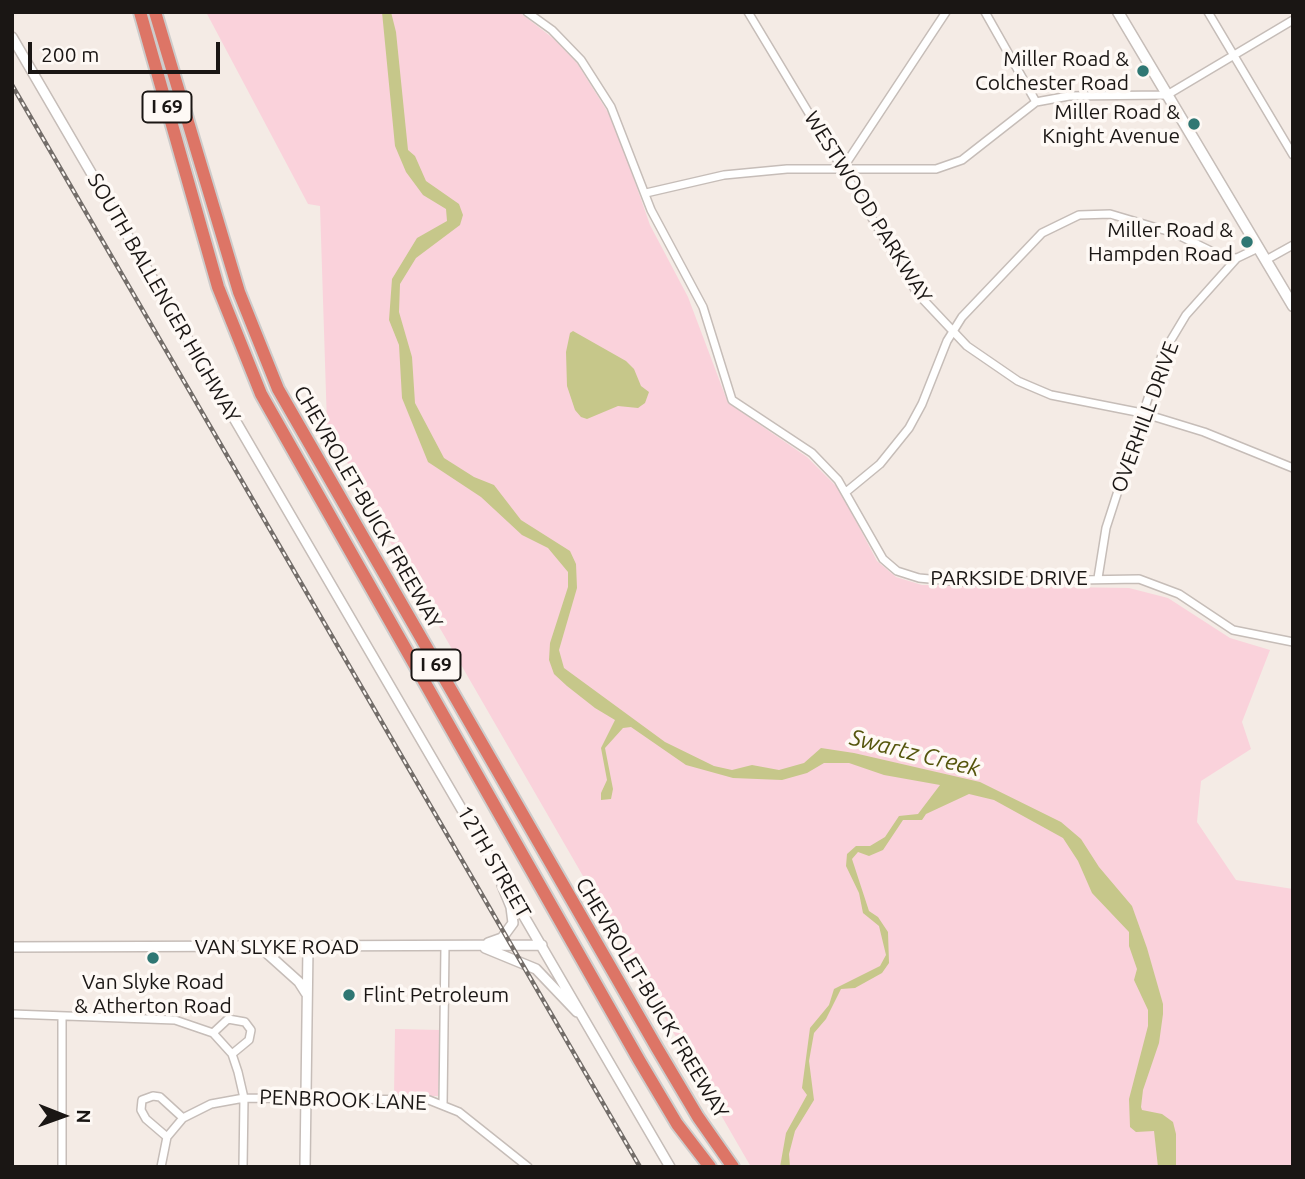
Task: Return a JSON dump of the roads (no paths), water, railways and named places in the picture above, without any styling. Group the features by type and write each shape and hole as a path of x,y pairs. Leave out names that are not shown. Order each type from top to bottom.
{"highway":[{"path":"132,12 193,201"},
{"name":"CHEVROLET-BUICK FREEWAY","path":"141,12 227,314 271,415 677,1124 709,1167"},
{"name":"CHEVROLET-BUICK FREEWAY","path":"158,12 246,312 291,413 663,1058 698,1117 733,1167"},
{"path":"677,1124 698,1167"}],"main road":[{"path":"1118,12 1293,306"}],"street":[{"name":"PARKSIDE DRIVE","path":"527,12 552,30 595,79 616,118 665,239 703,307 732,400 812,453 846,492 883,559 897,571 919,578 961,582 1139,579 1163,586 1233,629 1293,642"},
{"name":"WESTWOOD PARKWAY","path":"748,12 917,293 952,331 1018,381 1051,395 1142,413 1203,432 1293,468"},
{"path":"842,168 946,12"},
{"path":"985,12 1036,102"},
{"path":"1208,12 1293,155"},
{"path":"646,193 724,175 842,168 906,171 936,169 962,160 1036,102 1069,96 1167,94 1293,20"},
{"name":"SOUTH BALLENGER HIGHWAY","path":"12,37 317,559"},
{"path":"846,492 880,464 909,428 952,331 1004,270 1042,233 1079,215 1110,214 1174,233 1223,257 1237,258"},
{"path":"1266,260 1293,245"},
{"name":"OVERHILL DRIVE","path":"1098,578 1104,538 1159,363 1186,315 1237,258 1258,248"},
{"name":"12TH STREET","path":"317,559 670,1167"},
{"path":"480,838 513,915 506,936 480,946"},
{"name":"VAN SLYKE ROAD","path":"12,947 542,945"},
{"path":"443,1105 445,946"},
{"path":"480,946 536,969 586,1021"},
{"path":"261,947 299,982 307,996"},
{"path":"305,1167 308,947"},
{"path":"12,1014 175,1020 213,1033 232,1054 244,1098 243,1167"},
{"path":"62,1016 62,1167"},
{"path":"213,1033 228,1019 245,1021 251,1030 249,1040 232,1054"},
{"path":"167,1137 146,1119 141,1110 142,1100 153,1096 160,1097 183,1118"},
{"name":"PENBROOK LANE","path":"161,1167 167,1137 183,1118 211,1104 244,1098 306,1098 429,1100 460,1112 528,1167"}],"railway":[{"path":"12,85 640,1167"}],"place":[{"name":"Miller Road & Colchester Road","path":"1143,71"},
{"name":"Miller Road & Knight Avenue","path":"1194,124"},
{"name":"Miller Road & Hampden Road","path":"1247,242"},
{"name":"Van Slyke Road & Atherton Road","path":"153,958"},
{"name":"Flint Petroleum","path":"349,995"}],"water label":[{"name":"Swartz Creek","path":"915,753"}]}
